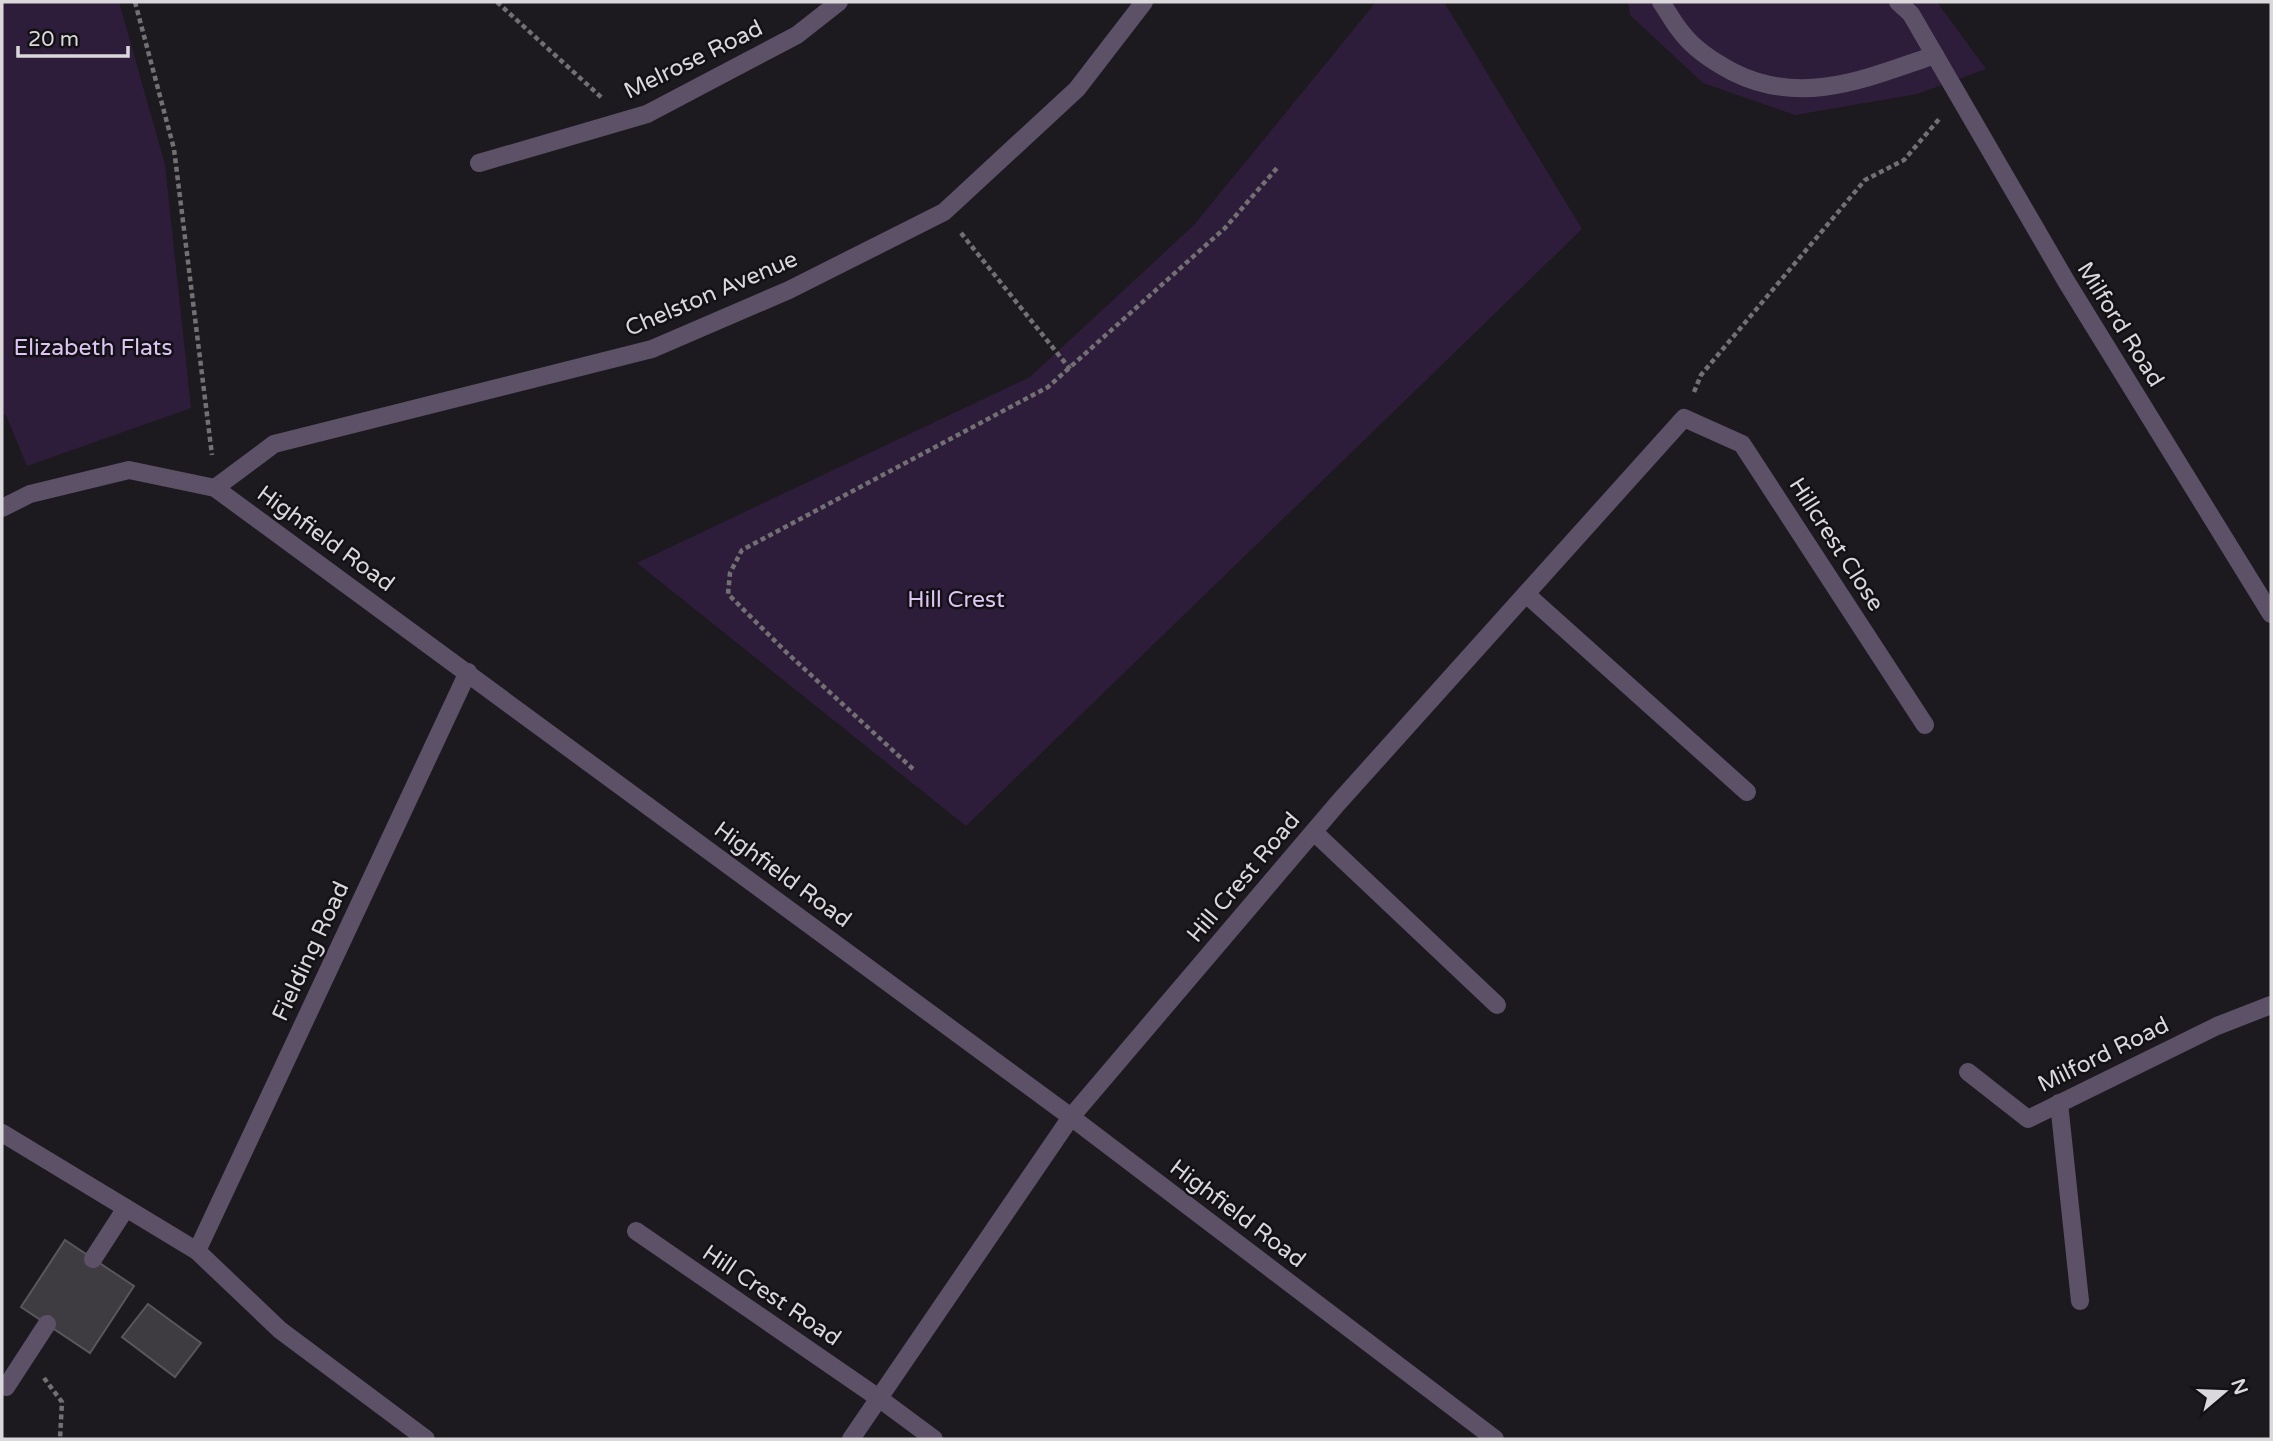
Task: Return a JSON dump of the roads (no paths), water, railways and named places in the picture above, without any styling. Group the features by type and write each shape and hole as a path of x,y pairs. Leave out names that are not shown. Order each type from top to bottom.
{"street":[{"name":"Melrose Road","path":"479,163 647,114 797,35 839,2"},
{"name":"Chelston Avenue","path":"215,488 274,444 652,349 789,290 944,212 1077,89 1144,2"},
{"path":"1661,2 1683,34 1713,62 1746,79 1779,88 1814,89 1874,76 1935,55"},
{"path":"1904,8 1925,2"},
{"name":"Milford Road","path":"1904,8 1935,55 2066,281 2271,614"},
{"name":"Hill Crest Road","path":"851,1439 1071,1117 1314,832 1684,418"},
{"name":"Hillcrest Close","path":"1684,418 1742,444 1925,725"},
{"name":"Highfield Road","path":"2,508 30,494 129,470 215,488 1071,1117 1495,1439"},
{"path":"1526,594 1747,792"},
{"name":"Fielding Road","path":"197,1251 468,672"},
{"path":"1314,832 1497,1005"},
{"name":"Milford Road","path":"1968,1072 2028,1119 2217,1026 2271,1005"},
{"path":"2059,1103 2080,1301"},
{"path":"2,1133 197,1251 280,1330 426,1439"},
{"path":"93,1259 126,1208"},
{"name":"Hill Crest Road","path":"636,1231 934,1439"},
{"path":"6,1387 47,1324"}],"park label":[{"name":"Elizabeth Flats","path":"93,347"},
{"name":"Hill Crest","path":"956,599"}]}
